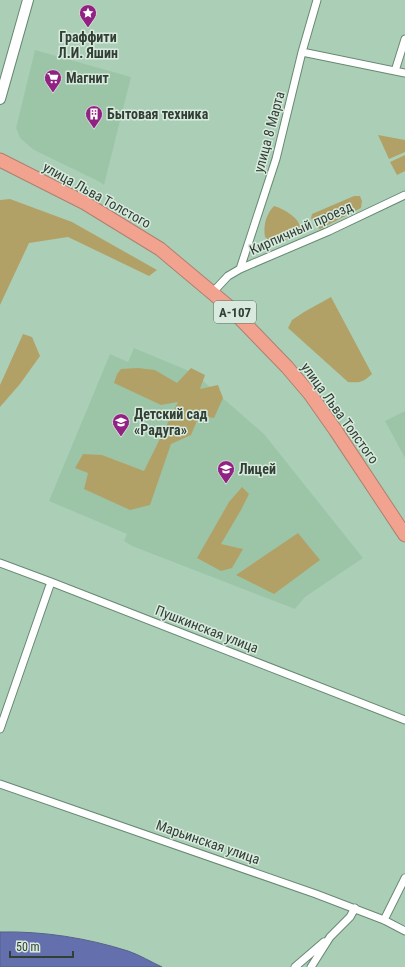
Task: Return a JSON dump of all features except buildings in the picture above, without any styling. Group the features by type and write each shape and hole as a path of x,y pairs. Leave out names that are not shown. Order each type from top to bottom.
{"highway":[{"name":"улица Льва Толстого","path":"0,160 85,203 160,249 213,292 263,341 310,394 405,535"}],"main road":[{"path":"0,99 28,0"}],"street":[{"name":"улица 8 Марта","path":"240,269 276,159 302,52 317,0"},
{"path":"395,71 405,39"},
{"path":"302,52 405,73"},
{"name":"Кирпичный проезд","path":"213,292 228,276 240,269 405,195"},
{"name":"Пушкинская улица","path":"0,563 405,720"},
{"path":"0,729 51,582"},
{"name":"Марьинская улица","path":"0,784 355,908 384,920 405,931"},
{"path":"384,920 405,878"},
{"path":"295,967 330,937 350,917 355,908"},
{"path":"311,967 330,937"}],"shaded area":[{"path":"35,50 131,77 104,185 34,150 20,138 16,128"},
{"path":"378,135 405,140 405,152 389,159"},
{"path":"405,155 405,171 397,175 390,162"},
{"path":"354,196 360,196 362,201 361,208 320,229 316,227 311,218 312,214"},
{"path":"10,199 72,222 157,270 149,276 68,237 29,243 0,305 0,200"},
{"path":"274,206 285,211 296,219 299,223 300,233 279,243 273,243 265,237 264,229 266,220"},
{"path":"331,297 372,374 362,381 348,382 288,328 292,320"},
{"path":"23,334 32,337 40,356 20,384 0,407 0,385"},
{"name":"Лицей","path":"134,348 194,373 264,434 363,558 305,597 295,609 132,546 124,541 127,534 49,501 110,354 128,362"},
{"path":"138,368 155,370 177,383 191,368 205,375 200,389 218,385 223,398 214,418 199,416 191,435 171,444 150,505 130,510 84,489 88,473 75,468 83,454 102,455 144,471 178,402 161,405 114,383 117,374 121,369"},
{"path":"405,411 405,458 385,421"},
{"path":"242,487 249,494 221,544 243,549 232,568 221,571 197,558 229,502"},
{"path":"298,533 320,560 274,594 236,575"}],"water":[{"path":"0,932 49,934 97,942 132,953 162,967 0,967"}],"place":[{"name":"Граффити Л.И. Яшин","path":"88,28"},
{"name":"Магнит","path":"53,93"},
{"name":"Бытовая техника","path":"94,129"},
{"name":"Детский сад «Радуга»","path":"121,437"},
{"name":"Лицей","path":"226,484"}]}
